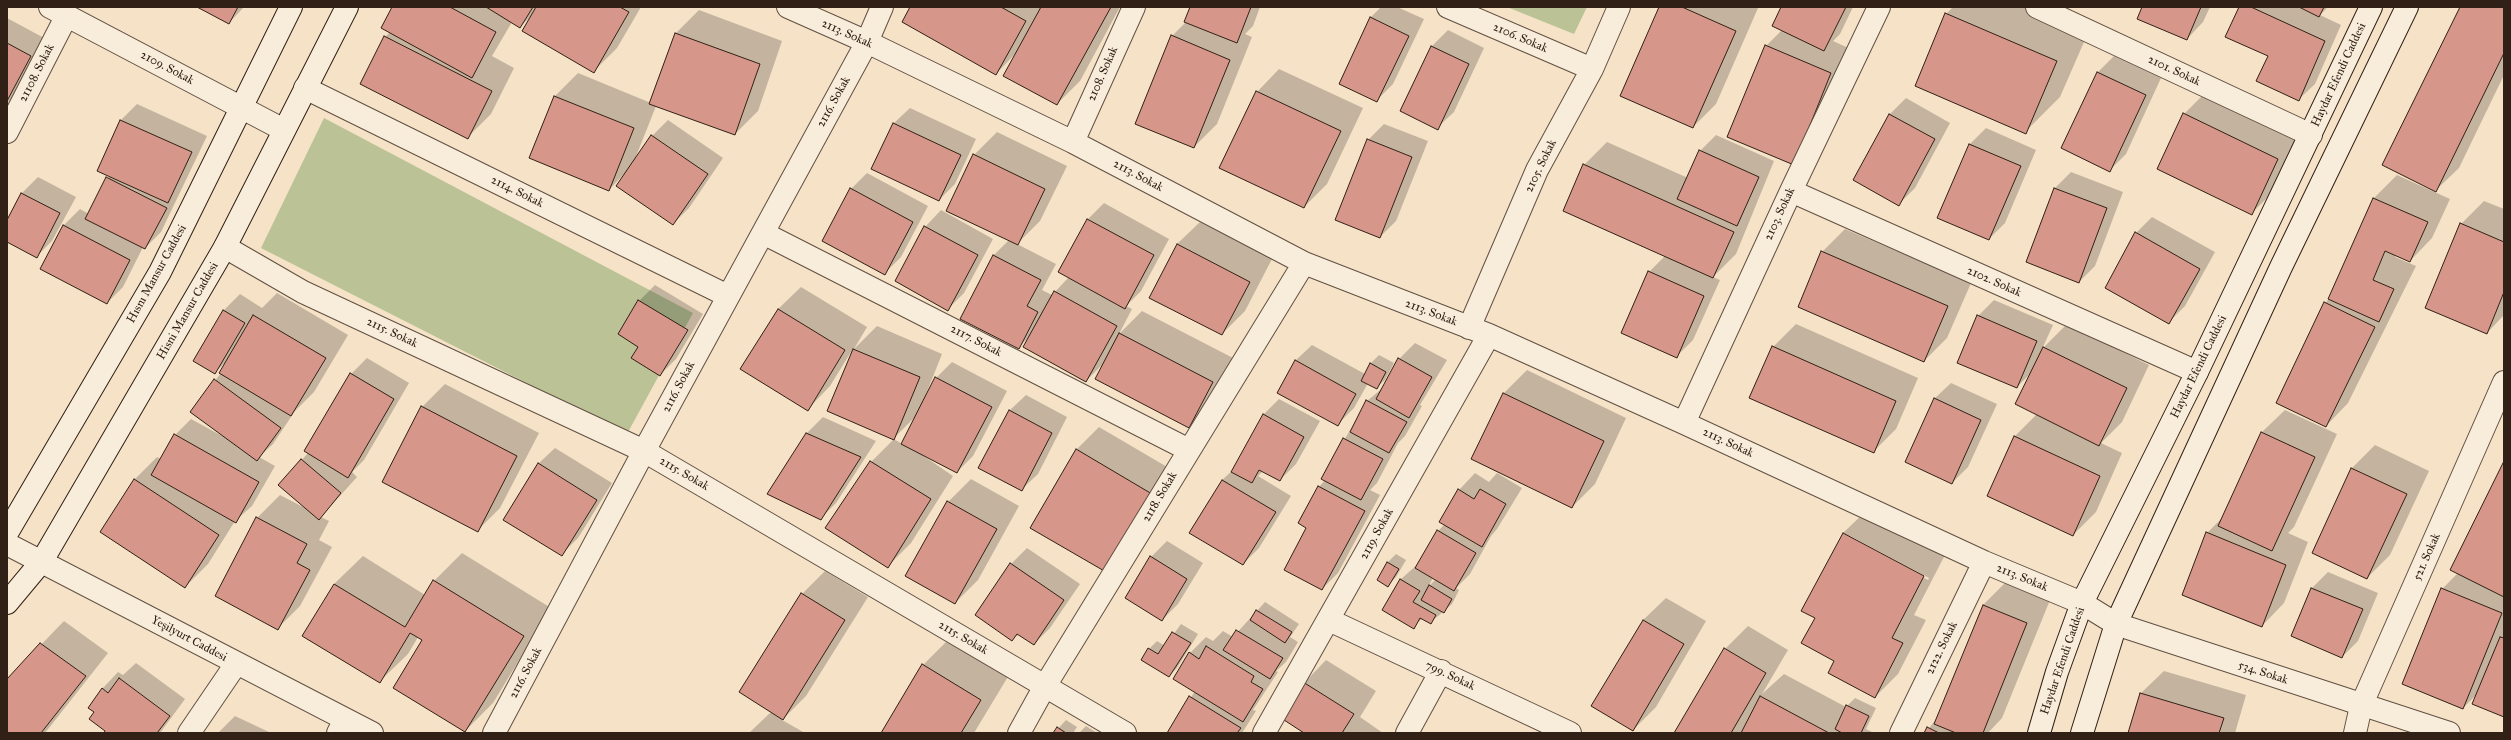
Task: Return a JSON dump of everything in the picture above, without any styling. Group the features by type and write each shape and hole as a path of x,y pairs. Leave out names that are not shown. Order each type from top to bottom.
{"street":[{"name":"Hısnı Mansur Caddesi","path":"7,533 160,272 291,7"},
{"name":"Hisni Mansur Caddesi","path":"7,602 42,561 225,247 347,7"},
{"name":"2113. Sokak","path":"788,7 867,42 1073,142 1304,263 1489,335 1684,423 1984,562 2082,603"},
{"name":"2116. Sokak","path":"494,733 644,451 867,42 882,7"},
{"name":"2108. Sokak","path":"1073,142 1134,7"},
{"name":"2106. Sokak","path":"1448,7 1592,69"},
{"name":"2105. Sokak","path":"1469,328 1537,170 1592,69 1619,7"},
{"name":"2103. Sokak","path":"1684,423 1791,191 1879,7"},
{"name":"2101. Sokak","path":"2037,7 2311,135"},
{"name":"Haydar Efendi Caddesi","path":"2039,733 2057,672 2082,603 2197,372 2371,7"},
{"path":"2082,733 2116,624 2281,266 2407,7"},
{"name":"2109. Sokak","path":"59,11 284,130"},
{"name":"21108. Sokak","path":"7,132 59,11"},
{"name":"2114. Sokak","path":"305,88 728,296"},
{"name":"2102. Sokak","path":"1791,191 2197,372"},
{"name":"2117. Sokak","path":"763,233 1189,450"},
{"name":"2115. Sokak","path":"225,247 303,292 644,451 1125,733"},
{"name":"2118. Sokak","path":"1019,733 1045,686 1304,263"},
{"name":"2119. Sokak","path":"1264,733 1489,335"},
{"name":"521. Sokak","path":"2354,733 2361,706 2504,382"},
{"name":"Yeşilyurt Caddesi","path":"7,544 236,664 342,726 372,733"},
{"name":"2122. Sokak","path":"1901,733 1984,562"},
{"name":"534. Sokak","path":"2082,603 2116,624 2361,706 2450,733"},
{"name":"799. Sokak","path":"1328,620 1441,671 1570,733"},
{"path":"189,733 236,664"},
{"path":"1407,733 1441,671"}],"green space":[{"path":"1507,7 1587,7 1574,34"},
{"path":"324,118 693,313 627,434 261,248"}],"building":[{"path":"197,7 238,7 229,24"},
{"path":"392,7 450,7 496,32 472,78 381,28"},
{"path":"486,7 533,7 520,28"},
{"path":"536,7 620,7 629,12 594,73 522,31"},
{"path":"910,7 1001,7 1026,21 996,75 902,22"},
{"path":"1041,7 1111,7 1057,105 1003,76"},
{"path":"1190,7 1251,7 1237,43 1184,22"},
{"path":"1659,7 1682,7 1736,31 1693,128 1620,96"},
{"path":"1781,7 1846,7 1824,51 1772,26"},
{"path":"2142,7 2201,7 2187,40 2137,19"},
{"path":"2239,7 2251,7 2325,41 2299,101 2256,81 2268,56 2225,37"},
{"path":"2299,7 2324,7 2319,17"},
{"path":"2460,7 2504,7 2504,53 2436,192 2382,165"},
{"path":"1945,13 2057,61 2026,134 1915,86"},
{"path":"1370,17 1409,36 1377,102 1339,84"},
{"path":"675,33 760,64 735,135 649,104"},
{"path":"1171,35 1230,60 1194,148 1135,124"},
{"path":"384,36 492,91 468,139 360,84"},
{"path":"7,43 31,56 7,101"},
{"path":"1765,45 1831,73 1794,165 1727,137"},
{"path":"1431,46 1469,64 1438,130 1400,111"},
{"path":"2097,72 2146,95 2110,172 2061,148"},
{"path":"1256,91 1341,131 1304,208 1219,168"},
{"path":"554,96 634,128 609,191 529,158"},
{"path":"2183,113 2278,159 2252,215 2157,169"},
{"path":"1889,114 1935,139 1899,206 1853,180"},
{"path":"120,120 192,152 168,203 97,171"},
{"path":"893,123 961,155 939,201 871,169"},
{"path":"651,135 708,174 673,225 616,186"},
{"path":"1367,139 1412,157 1380,238 1335,220"},
{"path":"1969,144 2021,166 1989,240 1937,218"},
{"path":"1699,150 1759,177 1737,226 1677,199"},
{"path":"973,154 1045,189 1018,245 946,211"},
{"path":"1583,164 1734,232 1713,278 1563,211"},
{"path":"106,177 167,208 145,249 85,219"},
{"path":"850,188 913,222 885,275 822,241"},
{"path":"2054,188 2107,208 2079,283 2026,262"},
{"path":"21,193 60,213 37,258 7,242 7,220"},
{"path":"2373,198 2428,222 2410,262 2385,251 2373,280 2394,289 2379,322 2328,299"},
{"path":"1087,219 1154,255 1125,309 1058,272"},
{"path":"2460,223 2504,242 2504,292 2487,334 2425,308"},
{"path":"63,225 130,260 107,304 40,269"},
{"path":"924,226 978,255 948,311 895,281"},
{"path":"2135,232 2200,269 2169,324 2105,288"},
{"path":"1177,244 1250,282 1222,335 1149,298"},
{"path":"1821,251 1948,306 1924,362 1798,307"},
{"path":"993,255 1041,280 1027,306 1038,312 1019,349 960,319"},
{"path":"1648,271 1704,296 1677,358 1621,333"},
{"path":"1054,291 1117,326 1086,382 1023,347"},
{"path":"638,300 688,330 660,376 631,358 638,347 618,334"},
{"path":"2324,302 2375,327 2326,427 2276,403"},
{"path":"778,309 845,350 808,411 740,369"},
{"path":"223,310 245,323 215,374 193,361"},
{"path":"253,315 326,358 291,416 219,373"},
{"path":"1977,315 2037,341 2017,388 1957,363"},
{"path":"1119,333 1213,382 1189,428 1095,379"},
{"path":"1772,346 1896,401 1874,453 1749,398"},
{"path":"2043,347 2127,388 2099,446 2015,404"},
{"path":"853,349 920,377 894,440 827,411"},
{"path":"1398,358 1432,377 1409,418 1376,399"},
{"path":"1295,360 1356,394 1338,426 1277,393"},
{"path":"1370,363 1386,372 1377,389 1361,381"},
{"path":"350,373 394,399 348,478 304,451"},
{"path":"935,377 992,407 957,473 901,444"},
{"path":"214,379 281,428 257,461 190,412"},
{"path":"1503,393 1604,441 1572,508 1471,459"},
{"path":"1934,398 1981,420 1952,484 1905,462"},
{"path":"1366,400 1407,422 1389,453 1350,432"},
{"path":"421,406 517,456 478,532 382,482"},
{"path":"1009,410 1052,433 1022,491 978,468"},
{"path":"1263,414 1304,437 1280,481 1259,470 1252,483 1231,472"},
{"path":"2261,432 2315,457 2272,551 2218,526"},
{"path":"806,433 861,457 821,520 767,494"},
{"path":"174,434 259,482 236,523 151,475"},
{"path":"2014,436 2100,476 2073,536 1987,496"},
{"path":"1343,438 1383,459 1361,500 1321,479"},
{"path":"1076,449 1152,494 1106,572 1030,528"},
{"path":"301,459 341,493 319,520 278,485"},
{"path":"870,461 931,499 888,568 825,528"},
{"path":"2504,461 2504,597 2450,570"},
{"path":"538,463 597,500 562,556 503,520"},
{"path":"2351,468 2407,494 2367,579 2312,553"},
{"path":"134,479 219,535 185,588 100,532"},
{"path":"1222,480 1276,512 1243,565 1189,533"},
{"path":"1318,486 1365,511 1322,590 1284,570 1306,528 1298,523"},
{"path":"1458,489 1474,499 1480,489 1506,504 1482,547 1439,522"},
{"path":"947,501 997,529 955,604 905,576"},
{"path":"256,517 307,544 297,563 310,570 278,630 215,596"},
{"path":"1437,530 1476,553 1454,591 1415,568"},
{"path":"2206,532 2286,565 2262,627 2182,595"},
{"path":"1843,533 1924,576 1892,638 1903,643 1875,698 1828,673 1834,661 1801,643 1815,618 1801,611"},
{"path":"1150,556 1187,579 1162,621 1125,598"},
{"path":"1387,562 1399,569 1388,587 1377,580"},
{"path":"1010,563 1064,600 1034,645 1017,634 1012,641 975,615"},
{"path":"1400,579 1420,591 1413,602 1436,615 1431,624 1420,618 1414,629 1382,610"},
{"path":"433,580 524,636 465,732 393,688 422,640 410,633 380,683 302,636 334,584 405,627"},
{"path":"1429,585 1452,599 1444,613 1421,600"},
{"path":"2311,588 2363,609 2342,658 2291,636"},
{"path":"2441,588 2502,613 2463,709 2402,684"},
{"path":"801,593 845,620 783,720 739,692"},
{"path":"1983,605 2027,623 1983,733 1956,733 1934,724"},
{"path":"1256,610 1292,632 1285,643 1250,620"},
{"path":"1643,620 1684,644 1633,731 1591,706"},
{"path":"1236,630 1283,658 1270,679 1223,650"},
{"path":"1172,632 1191,643 1169,677 1141,660 1148,648 1158,654"},
{"path":"2500,637 2504,638 2504,717 2472,704"},
{"path":"40,643 86,676 41,733 7,733 7,679"},
{"path":"1206,646 1254,676 1251,682 1263,689 1243,722 1173,679 1189,652 1199,659"},
{"path":"1724,648 1766,673 1731,733 1674,733"},
{"path":"922,664 981,700 961,733 881,733"},
{"path":"119,678 170,716 157,733 104,733 105,731 89,719 94,712 88,708 102,688 108,693"},
{"path":"1303,682 1354,714 1342,733 1304,733 1281,718"},
{"path":"2140,693 2224,718 2219,733 2128,733"},
{"path":"1189,696 1241,728 1237,733 1167,733"},
{"path":"1760,696 1829,733 1741,733"},
{"path":"1846,705 1869,716 1861,733 1842,733 1835,729"},
{"path":"1057,727 1066,733 1053,733"},
{"path":"1927,727 1939,733 1924,733"}]}
